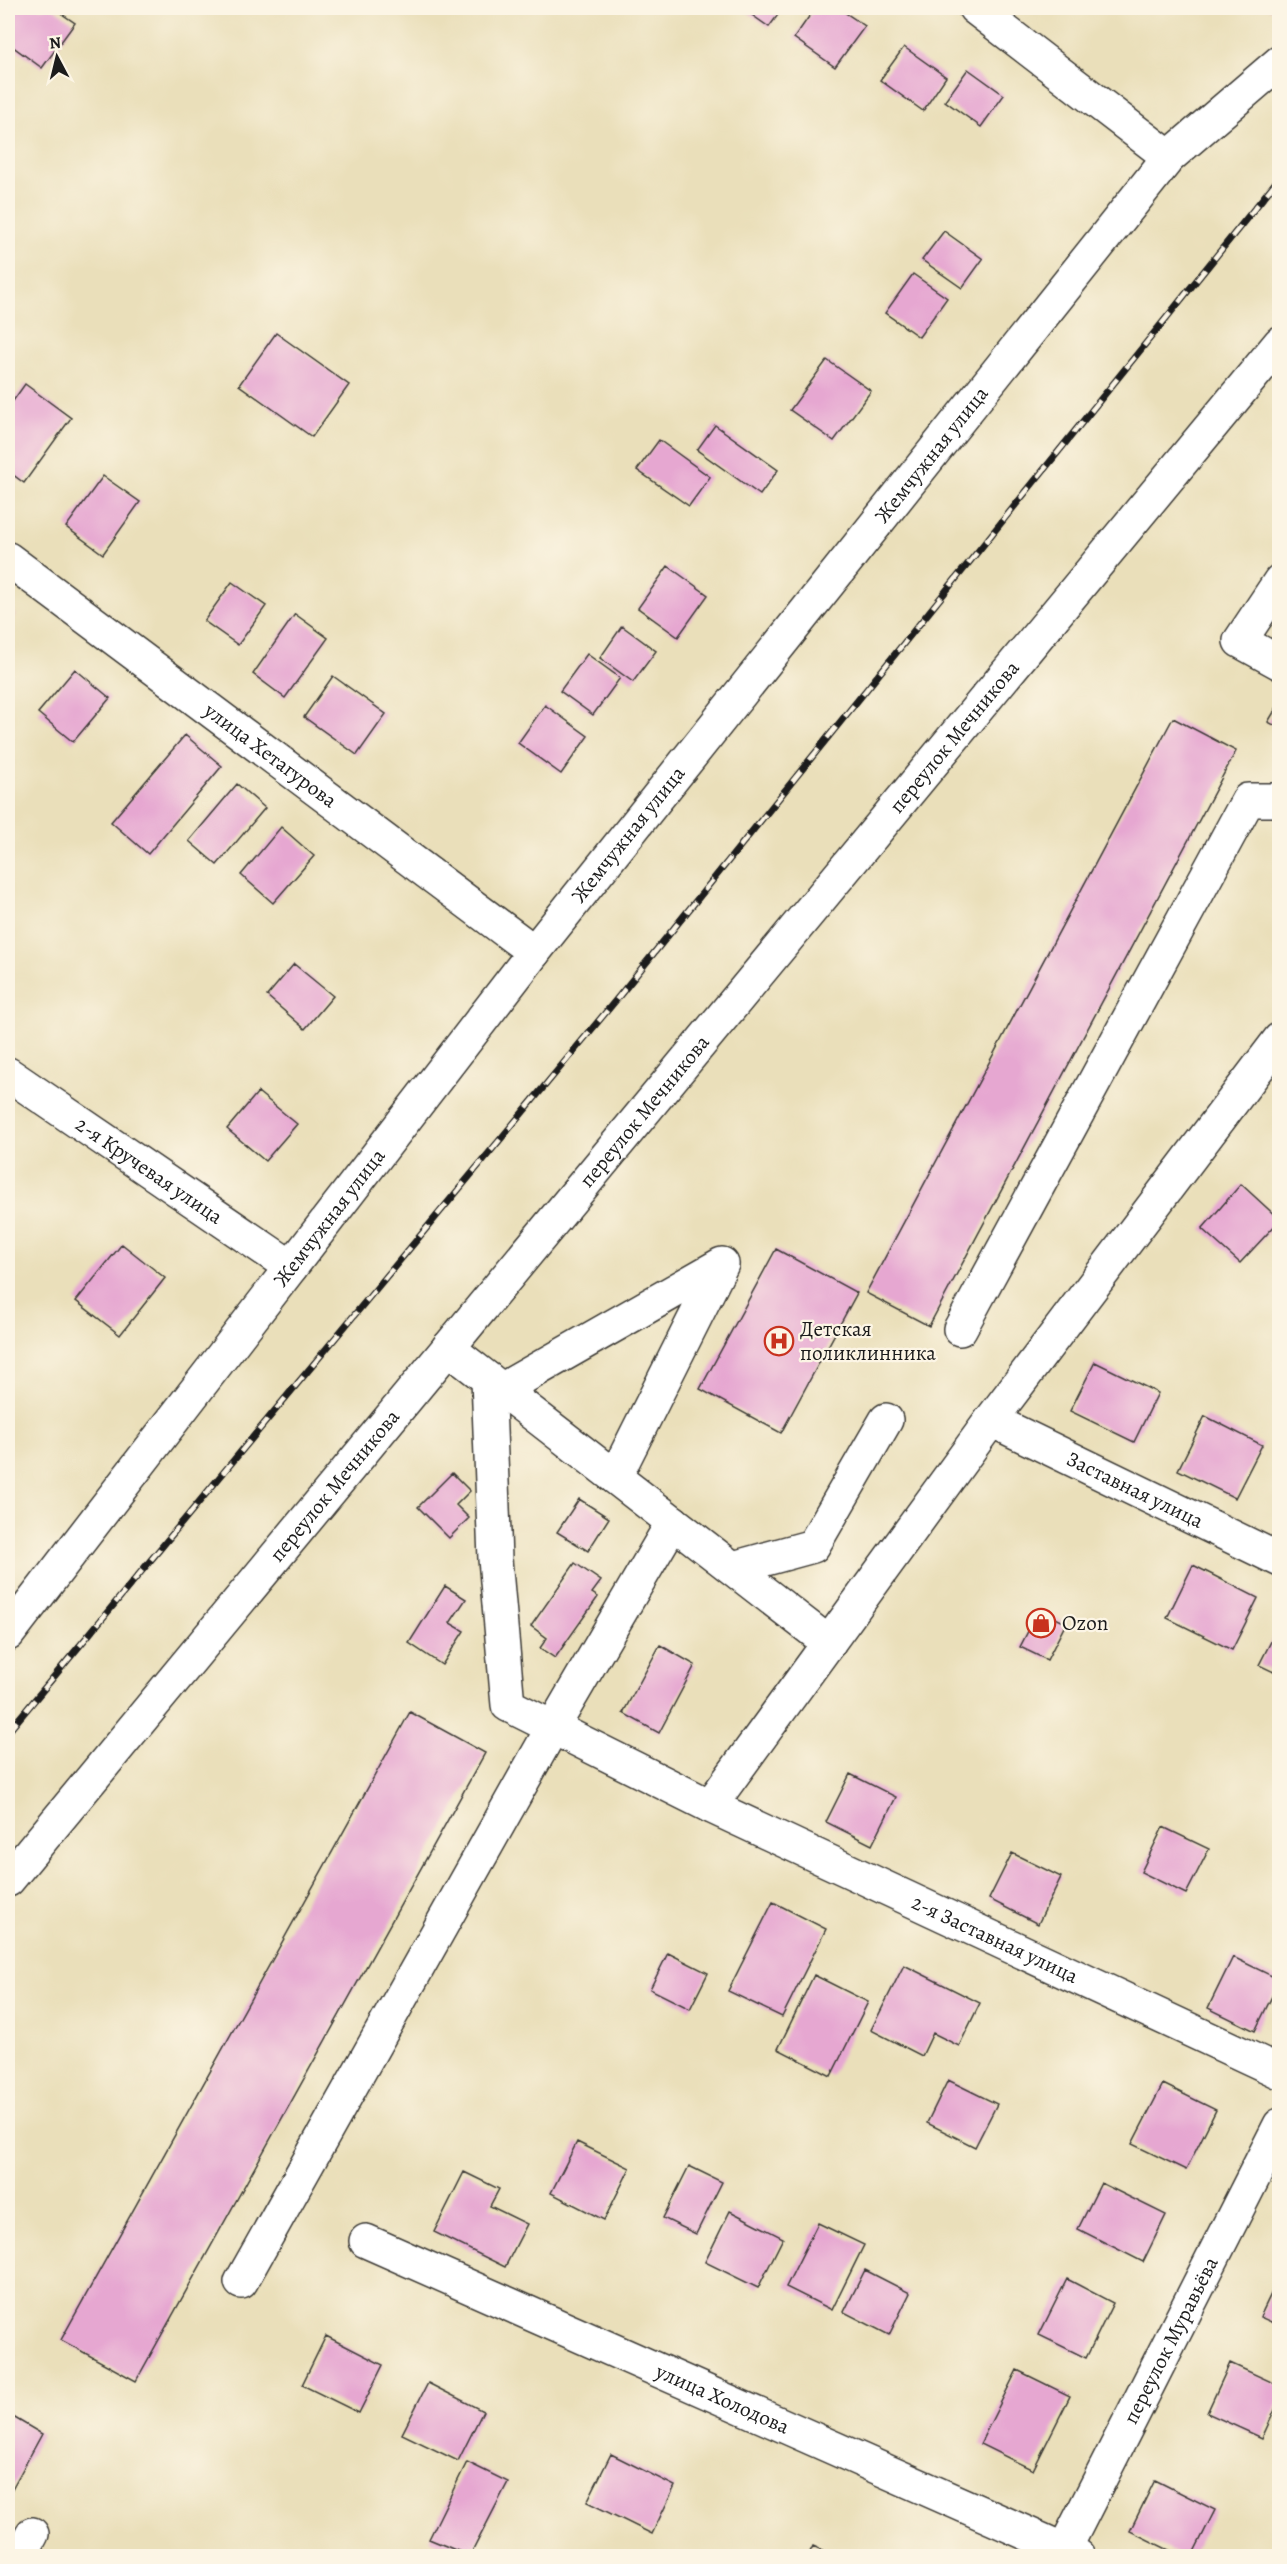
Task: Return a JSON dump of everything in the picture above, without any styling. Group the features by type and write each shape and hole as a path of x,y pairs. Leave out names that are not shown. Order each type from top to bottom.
{"street":[{"path":"975,8 1169,157"},
{"name":"Жемчужная улица","path":"8,1634 534,952 1169,157 1280,62"},
{"name":"переулок Мечникова","path":"8,1880 1280,343"},
{"name":"улица Хетагурова","path":"8,559 534,952"},
{"path":"1280,581 1240,641 1280,663"},
{"path":"960,1329 1248,800 1280,800"},
{"path":"710,1806 991,1420 1280,1039"},
{"name":"2-я Кручевая улица","path":"8,1074 291,1267"},
{"path":"495,1384 722,1264 615,1477"},
{"path":"448,1348 829,1643"},
{"name":"2-я Заставная улица","path":"495,1384 495,1559 508,1705 710,1806 1280,2072"},
{"path":"733,1568 813,1546 886,1419"},
{"name":"Заставная улица","path":"991,1420 1280,1560"},
{"path":"241,2282 553,1727 673,1522"},
{"name":"переулок Муравьёва","path":"1068,2554 1280,2125"},
{"name":"улица Холодова","path":"366,2241 1068,2554"}],"building":[{"path":"8,8 53,8 75,23 42,68 8,43"},
{"path":"742,8 783,8 769,27"},
{"path":"815,8 838,8 865,26 835,67 794,38"},
{"path":"1267,8 1280,8 1280,14"},
{"path":"904,47 946,77 923,111 880,80"},
{"path":"968,69 1004,95 981,127 945,101"},
{"path":"944,231 983,259 962,288 922,260"},
{"path":"913,274 947,298 919,337 885,313"},
{"path":"276,333 349,385 312,437 239,385"},
{"path":"827,360 871,391 834,441 790,410"},
{"path":"25,384 71,418 24,483 8,471 8,408"},
{"path":"715,425 778,470 760,495 697,450"},
{"path":"659,440 710,477 689,506 637,470"},
{"path":"103,476 140,502 103,554 66,527"},
{"path":"668,566 708,595 678,637 638,608"},
{"path":"232,582 266,606 238,645 204,621"},
{"path":"8,609 15,615 8,624"},
{"path":"295,614 328,638 285,698 253,674"},
{"path":"622,626 656,651 633,682 600,658"},
{"path":"587,654 620,678 593,715 560,691"},
{"path":"75,669 110,698 73,742 38,713"},
{"path":"333,676 386,714 357,755 304,717"},
{"path":"1280,702 1280,728 1268,722"},
{"path":"545,705 588,736 561,774 518,743"},
{"path":"1173,718 1236,751 929,1326 866,1293"},
{"path":"185,735 222,766 148,854 111,822"},
{"path":"237,784 265,808 217,865 189,841"},
{"path":"281,827 314,856 273,903 241,875"},
{"path":"294,964 333,996 305,1029 267,996"},
{"path":"258,1092 297,1124 265,1161 227,1129"},
{"path":"1241,1184 1280,1220 1240,1263 1202,1229"},
{"path":"122,1244 165,1278 120,1335 76,1301"},
{"name":"Детская поликлинника","path":"776,1249 857,1293 781,1433 700,1389"},
{"path":"1095,1362 1158,1393 1134,1442 1070,1411"},
{"path":"1205,1416 1262,1445 1235,1498 1178,1470"},
{"path":"452,1473 470,1491 456,1505 469,1518 449,1538 418,1507"},
{"path":"579,1499 609,1518 588,1551 557,1532"},
{"path":"575,1563 601,1581 592,1593 598,1597 555,1658 540,1648 547,1638 531,1626"},
{"path":"1193,1565 1258,1598 1232,1650 1167,1618"},
{"path":"445,1586 466,1599 450,1623 464,1631 442,1665 409,1643"},
{"path":"1039,1610 1066,1623 1047,1660 1020,1647"},
{"path":"1280,1624 1280,1675 1259,1665"},
{"path":"660,1645 695,1665 659,1733 623,1713"},
{"path":"410,1712 485,1753 136,2381 61,2340"},
{"path":"850,1774 896,1797 872,1845 826,1822"},
{"path":"1163,1827 1209,1849 1186,1894 1141,1872"},
{"path":"1012,1853 1061,1877 1038,1924 989,1899"},
{"path":"773,1902 826,1929 782,2017 728,1991"},
{"path":"668,1953 708,1973 690,2009 650,1989"},
{"path":"1233,1957 1280,1980 1255,2031 1208,2008"},
{"path":"904,1965 980,2003 959,2046 933,2033 922,2056 871,2030"},
{"path":"814,1975 868,2002 831,2076 778,2049"},
{"path":"948,2080 997,2104 975,2147 927,2123"},
{"path":"1163,2084 1216,2110 1186,2170 1132,2144"},
{"path":"577,2142 630,2168 604,2220 551,2193"},
{"path":"689,2166 722,2182 696,2234 663,2218"},
{"path":"464,2172 499,2189 490,2206 527,2224 505,2267 434,2232"},
{"path":"1101,2183 1166,2215 1143,2262 1078,2229"},
{"path":"730,2211 783,2238 758,2288 705,2262"},
{"path":"818,2223 864,2245 832,2310 786,2287"},
{"path":"865,2270 910,2293 889,2335 844,2312"},
{"path":"1280,2275 1280,2326 1260,2317"},
{"path":"1067,2279 1113,2303 1086,2358 1039,2335"},
{"path":"326,2336 383,2365 359,2413 302,2385"},
{"path":"1230,2363 1280,2386 1280,2399 1262,2438 1207,2413"},
{"path":"1017,2370 1070,2396 1033,2470 980,2444"},
{"path":"428,2383 483,2411 458,2461 402,2434"},
{"path":"8,2414 42,2434 8,2496"},
{"path":"611,2454 675,2486 652,2534 587,2502"},
{"path":"467,2462 508,2482 470,2556 429,2539"},
{"path":"1155,2480 1215,2510 1192,2556 1181,2556 1130,2531"},
{"path":"813,2546 835,2556 808,2556"}],"railway":[{"path":"8,1732 616,1000 1280,177"}],"place":[{"name":"Детская поликлинника","path":"779,1341"},
{"name":"Ozon","path":"1041,1623"}]}
